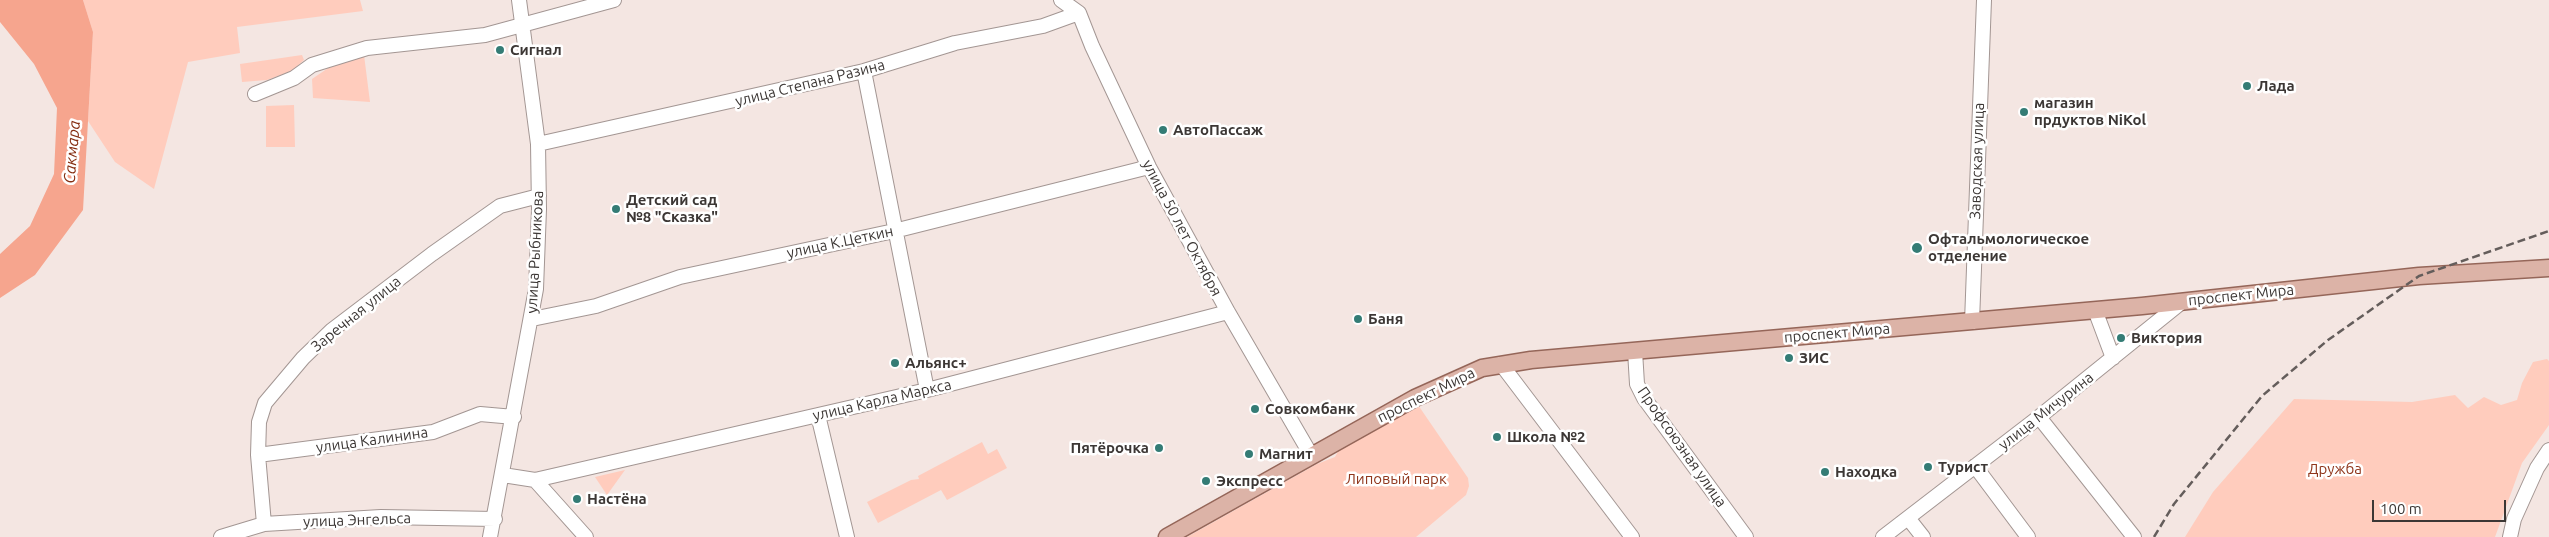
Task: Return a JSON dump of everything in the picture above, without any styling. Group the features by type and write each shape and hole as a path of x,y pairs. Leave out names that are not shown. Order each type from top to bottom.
{"main road":[{"name":"проспект Мира","path":"1167,537 1311,455 1458,377 1482,368 1501,364 1972,322 2419,276 2549,268"}],"street":[{"name":"улица Рыбникова","path":"490,537 495,520 536,289 539,196 538,144 519,0"},
{"path":"255,94 294,78 312,65 367,48 485,35 614,0"},
{"path":"1061,0 1079,13"},
{"name":"Заводская улица","path":"1972,322 1984,0"},
{"name":"улица Степана Разина","path":"538,144 864,71 955,43 1043,26 1079,13"},
{"name":"улица 50 лет Октября","path":"1079,13 1092,46 1149,167 1228,312 1311,455"},
{"path":"864,71 894,231 927,390"},
{"name":"улица К.Цеткин","path":"532,319 596,306 680,277 894,231 1149,167"},
{"name":"Заречная улица","path":"264,524 258,455 259,422 265,403 303,358 332,330 432,254 500,206 539,196"},
{"name":"улица Мичурина","path":"1883,537 2040,417 2183,301"},
{"path":"2095,310 2113,358"},
{"name":"улица Карла Маркса","path":"535,480 927,390 1228,312"},
{"name":"Профсоюзная улица","path":"1635,351 1637,384 1644,398 1746,537"},
{"path":"1501,364 1632,537"},
{"name":"улица Калинина","path":"258,455 433,432 480,414 514,417"},
{"path":"818,415 848,537"},
{"path":"2040,417 2134,537"},
{"path":"2510,537 2514,519 2537,468 2549,450"},
{"path":"1975,466 2028,537"},
{"path":"503,475 535,480 586,537"},
{"name":"улица Энгельса","path":"220,537 264,524 381,517 495,520"},
{"path":"1908,518 1923,537"}],"green space":[{"path":"83,0 360,0 363,11 237,27 240,53 188,62 154,189 115,162 88,121 93,32"},
{"path":"302,55 304,60 292,71 267,80 242,82 240,64"},
{"path":"364,55 370,102 313,98 312,79 337,62"},
{"path":"294,105 295,147 266,147 266,106"},
{"name":"Дружба","path":"2547,359 2549,361 2549,425 2522,463 2495,537 2185,537 2213,492 2294,399 2412,402 2455,395 2468,408 2484,397 2501,405 2517,400 2522,383 2533,362"},
{"name":"Липовый парк","path":"1416,402 1468,478 1469,486 1466,495 1416,537 1187,537 1317,464 1335,457 1343,442"},
{"path":"982,442 988,454 997,449 1007,468 947,500 941,490 878,523 867,502 911,480 919,479 918,476"},
{"path":"625,470 607,495 595,477"}],"water":[{"name":"Сакмара","path":"0,0 83,0 93,32 83,210 35,275 0,298 0,254 30,226 54,174 57,108 34,64 0,22"}],"railway":[{"path":"2154,537 2174,504 2262,396 2328,340 2419,276 2549,231"}],"place":[{"name":"Сигнал","path":"500,50"},
{"name":"Лада","path":"2247,86"},
{"name":"магазин прдуктов NiKol","path":"2024,112"},
{"name":"АвтоПассаж","path":"1163,130"},
{"name":"Детский сад №8 \"Сказка\"","path":"616,209"},
{"name":"Офтальмологическое отделение","path":"1917,248"},
{"name":"Баня","path":"1358,319"},
{"name":"Виктория","path":"2121,338"},
{"name":"ЗИС","path":"1789,358"},
{"name":"Альянс+","path":"895,363"},
{"name":"Совкомбанк","path":"1255,409"},
{"name":"Школа №2","path":"1497,437"},
{"name":"Пятёрочка","path":"1159,448"},
{"name":"Магнит","path":"1249,454"},
{"name":"Турист","path":"1928,467"},
{"name":"Находка","path":"1825,472"},
{"name":"Экспресс","path":"1206,481"},
{"name":"Настёна","path":"577,499"}]}
